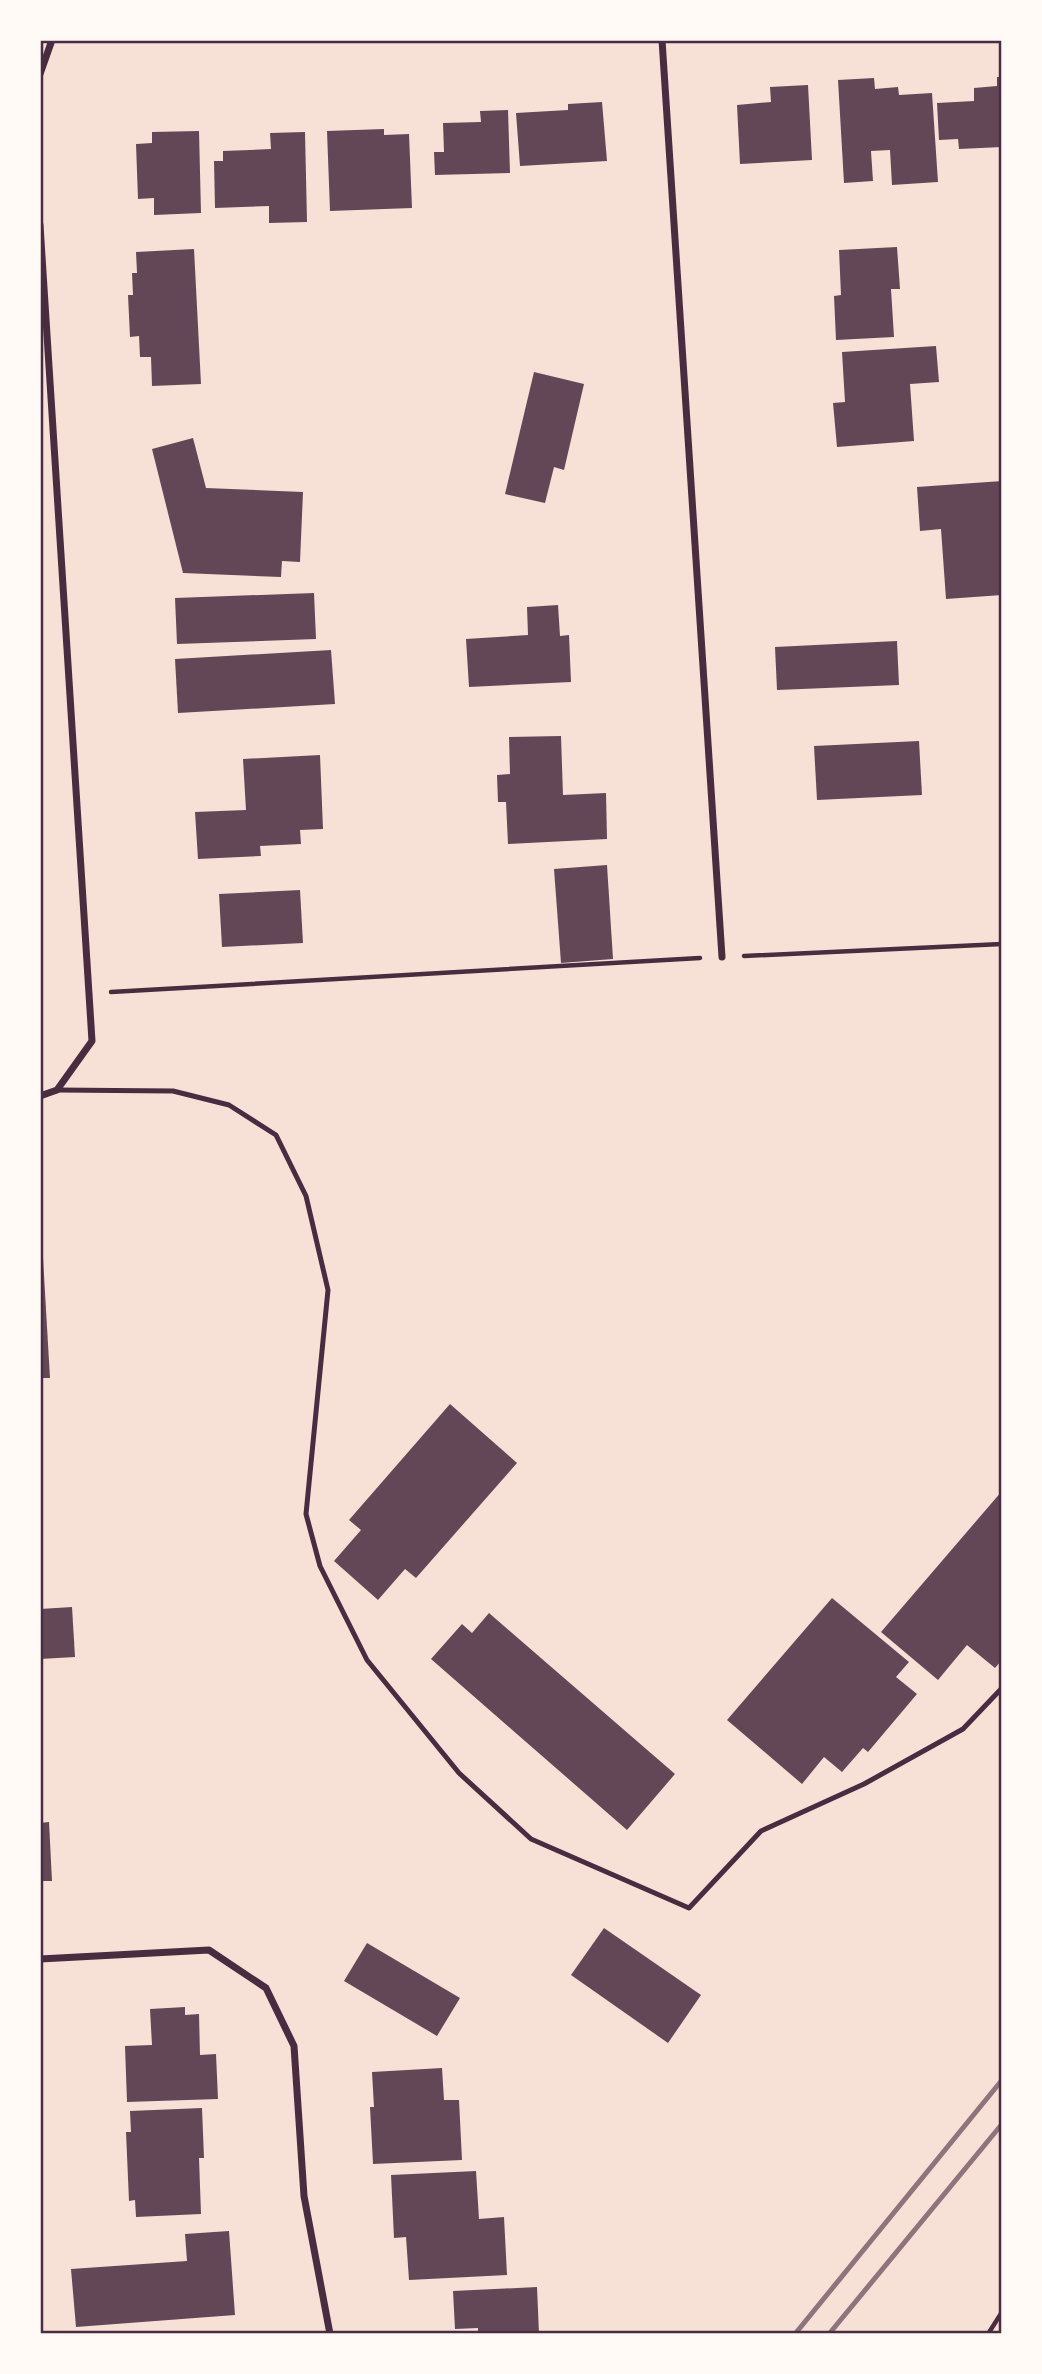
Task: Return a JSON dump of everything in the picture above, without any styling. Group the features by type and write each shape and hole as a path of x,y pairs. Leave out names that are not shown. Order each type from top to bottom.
{"street":[{"path":"40,74 52,40"},
{"path":"662,40 722,957"},
{"path":"40,225 92,1041 57,1090 40,1096"},
{"path":"40,1959 209,1950 266,1988 294,2046 304,2196 330,2334"}],"lane":[{"path":"57,1090 173,1091 229,1105 276,1135 306,1196 328,1290 306,1514 320,1566 367,1660 459,1773 531,1839 689,1908 761,1831 864,1784 963,1729 1002,1688"}],"path":[{"path":"89,993 1002,944"},
{"path":"988,2334 1002,2312"}],"building":[{"path":"997,77 1002,77 1002,147 959,149 958,139 939,140 937,103 974,101 974,88 997,86"},
{"path":"874,78 875,89 898,87 899,95 932,93 938,182 892,185 890,150 871,151 873,181 844,183 838,80"},
{"path":"808,85 812,160 740,164 737,105 771,102 770,87"},
{"path":"602,102 607,161 520,166 516,113 568,110 568,104"},
{"path":"508,110 510,173 435,175 434,152 444,152 443,123 481,122 480,111"},
{"path":"384,129 384,135 409,134 412,208 330,211 327,131"},
{"path":"199,131 201,213 154,215 154,198 138,199 136,144 152,143 152,132"},
{"path":"305,132 307,222 269,223 269,206 215,208 214,161 223,161 223,151 271,149 270,133"},
{"path":"897,247 900,289 891,289 894,337 836,340 834,296 841,295 839,250"},
{"path":"194,249 201,384 152,386 151,357 140,357 139,336 130,337 128,295 133,295 132,273 137,273 136,252"},
{"path":"936,346 939,382 910,384 914,441 837,447 833,403 845,402 842,352"},
{"path":"534,372 584,384 564,470 554,467 545,503 505,494"},
{"path":"193,438 206,488 303,492 300,562 282,561 281,577 183,573 152,449"},
{"path":"1002,481 1002,595 946,599 941,529 920,531 917,487"},
{"path":"314,593 316,639 177,644 175,598"},
{"path":"558,605 560,636 569,635 571,682 469,687 466,639 528,635 527,607"},
{"path":"897,641 899,685 777,690 775,647"},
{"path":"331,650 335,704 178,713 175,659"},
{"path":"561,736 563,795 606,793 607,839 508,844 506,802 498,802 497,775 510,774 509,737"},
{"path":"919,741 922,795 817,800 814,746"},
{"path":"320,755 323,829 300,830 301,844 260,846 261,856 198,859 195,812 246,810 243,759"},
{"path":"607,865 613,959 561,963 554,869"},
{"path":"300,890 303,943 222,947 219,894"},
{"path":"42,1241 50,1378 40,1378"},
{"path":"450,1404 517,1463 416,1578 405,1569 378,1600 334,1561 361,1530 349,1520"},
{"path":"1002,1491 1002,1660 995,1668 967,1645 938,1680 881,1632"},
{"path":"832,1598 909,1662 896,1677 917,1694 868,1752 863,1748 842,1772 824,1757 802,1784 727,1720"},
{"path":"72,1607 75,1657 40,1659 40,1609"},
{"path":"489,1613 675,1774 627,1830 431,1659 462,1624 472,1633"},
{"path":"49,1822 52,1881 40,1881 40,1823"},
{"path":"604,1928 701,1995 668,2043 571,1975"},
{"path":"367,1943 460,1998 437,2036 344,1981"},
{"path":"185,2007 185,2015 199,2014 200,2055 216,2054 218,2099 127,2102 125,2046 152,2045 150,2009"},
{"path":"442,2068 444,2100 459,2100 462,2160 373,2164 370,2107 374,2107 372,2072"},
{"path":"202,2108 204,2158 199,2158 201,2214 136,2217 135,2200 129,2201 126,2132 131,2132 130,2111"},
{"path":"476,2171 479,2219 504,2217 507,2275 409,2280 406,2237 394,2238 391,2175"},
{"path":"229,2231 235,2315 76,2327 71,2269 187,2261 185,2234"},
{"path":"537,2287 539,2334 478,2334 478,2328 455,2329 453,2291"}],"railway":[{"path":"795,2334 1002,2080"},
{"path":"829,2334 1002,2124"}]}
